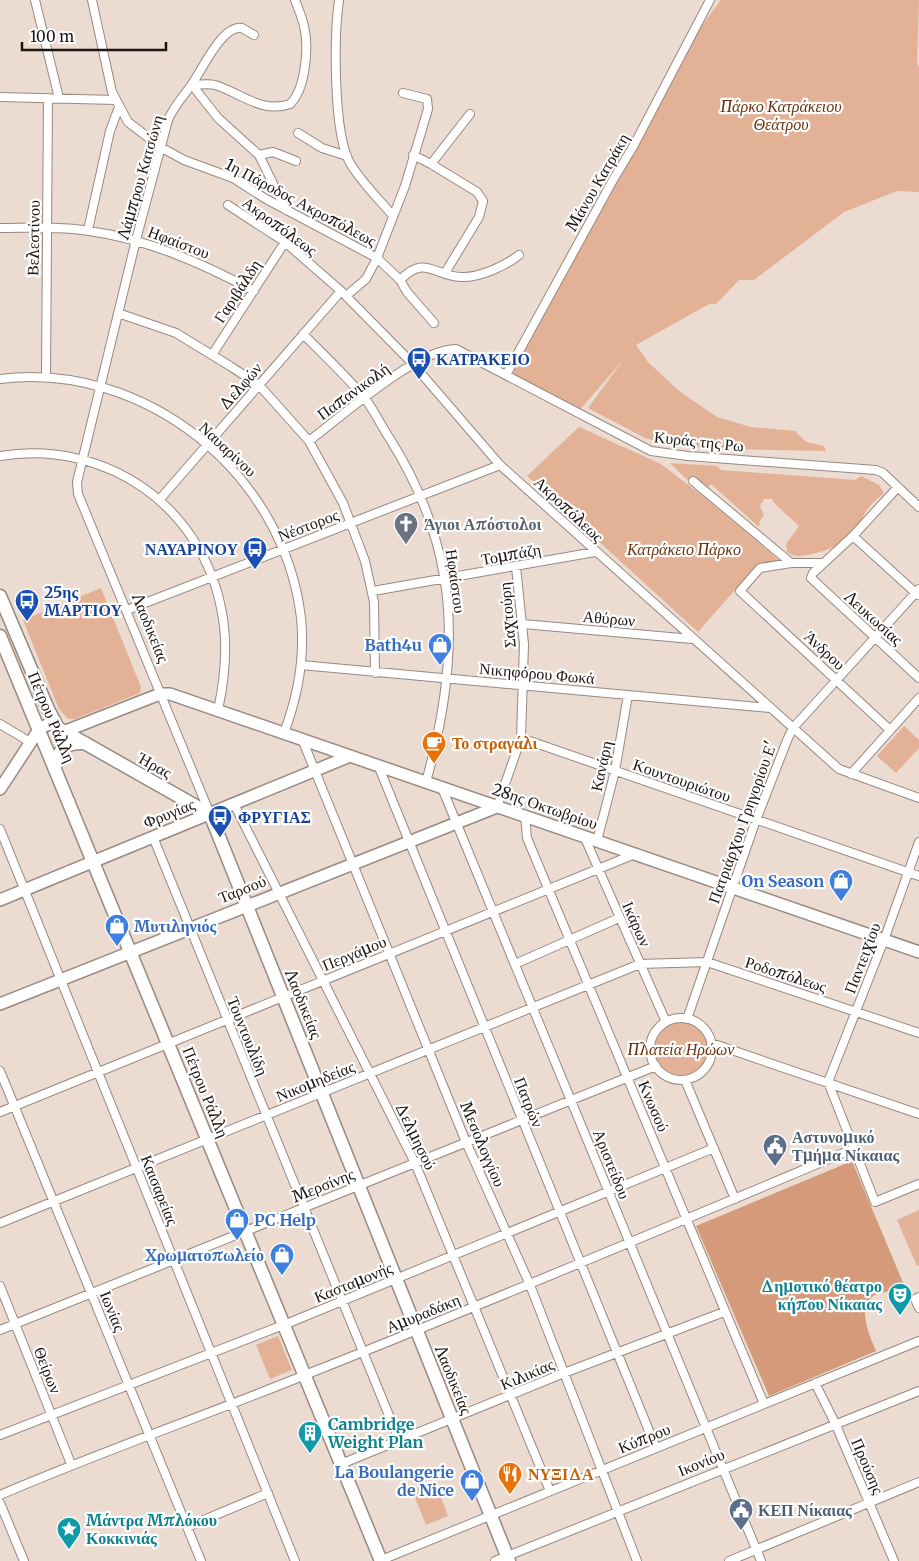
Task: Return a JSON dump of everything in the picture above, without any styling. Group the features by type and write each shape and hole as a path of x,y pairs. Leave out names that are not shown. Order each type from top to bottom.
{"main road":[{"name":"Πέτρου Ράλλη","path":"0,596 58,727 85,744"},
{"name":"Πέτρου Ράλλη","path":"0,636 40,728 380,1561"},
{"name":"28ης Οκτωβρίου","path":"160,694 170,694 218,710 919,952"},
{"path":"0,789 40,728 58,727 160,694"},
{"path":"55,767 59,751 63,747 70,744 85,744"},
{"name":"Ήρας","path":"85,744 210,814"},
{"name":"Φρυγίας","path":"0,900 350,756"},
{"name":"Ταρσού","path":"0,1004 132,953 246,904 456,821 497,807"},
{"name":"Λαοδικείας","path":"210,814 491,1515 504,1560"}],"street":[{"path":"35,0 59,98"},
{"path":"92,0 115,100 128,122 162,148"},
{"path":"192,85 216,86 246,100 273,107 290,104 298,92 306,52 304,25 295,0"},
{"path":"338,0 336,30 337,85 346,156 354,170 393,216"},
{"name":"Μάνου Κατράκη","path":"506,375 634,145 710,0"},
{"name":"Λάμπρου Κατσώνη","path":"81,458 136,240 173,110 192,85 213,50 230,31 242,28 254,35"},
{"path":"192,85 218,118 258,154 286,210"},
{"name":"Δελφών","path":"160,499 303,334 344,294 366,279 377,258 393,216 428,109 428,102 424,98 403,93"},
{"path":"0,96 115,100"},
{"name":"Βελεστίνου","path":"46,377 48,98"},
{"path":"88,230 110,131 119,107"},
{"path":"431,164 470,114"},
{"path":"298,133 322,148 346,156"},
{"name":"1η Πάροδος Ακροπόλεως","path":"162,148 184,160 233,178 286,210 377,258 400,280 407,292 434,323"},
{"path":"258,154 273,152 296,161"},
{"path":"414,155 477,192 484,201 479,217 445,273"},
{"name":"Ακροπόλεως","path":"228,205 285,242 344,294 413,364 500,465 839,769 919,798"},
{"name":"Ηφαίστου","path":"0,228 88,230 136,240 214,269 254,291"},
{"name":"Γαριβάλδη","path":"212,355 285,242"},
{"path":"400,280 410,270 418,267 465,277 501,268 520,255"},
{"path":"118,313 176,333 259,385 309,441 351,523 366,561 373,592 376,623 375,673"},
{"name":"Ηφαίστου","path":"303,334 365,399 407,467 422,496 436,540 445,580 449,626 447,679 440,728 426,782"},
{"name":"Παπανικολή","path":"309,441 413,364 444,349 456,349"},
{"name":"Κυράς της Ρω","path":"456,349 651,451 688,456 869,468 880,471 919,507"},
{"name":"Ναυαρίνου","path":"0,379 46,377 72,379 100,386 132,398 165,414 207,445 229,464 248,486 264,511 282,550 299,608 301,665 296,698 284,733"},
{"path":"0,456 39,452 81,458 124,474 160,499 188,533 212,576 222,612 225,645 224,673 218,710"},
{"name":"Λαοδικείας","path":"81,458 77,482 78,494 210,814"},
{"name":"Νέστορος","path":"126,610 500,465"},
{"path":"693,480 791,563 824,563 853,536 898,487"},
{"path":"853,536 918,593"},
{"name":"Τομπάζη","path":"373,592 595,552"},
{"name":"Άνδρου","path":"791,563 760,568 740,591 890,730"},
{"name":"Λευκωσίας","path":"824,563 813,573 811,578 919,678"},
{"name":"Σαχτούρη","path":"497,807 521,738 523,624 516,567"},
{"name":"Πατριάρχου Γρηγορίου Ε'","path":"687,1019 756,820 782,749 793,728 918,593"},
{"name":"Αθύρων","path":"523,624 692,639"},
{"name":"Νικηφόρου Φωκά","path":"301,665 770,708"},
{"name":"Κανάρη","path":"597,841 615,771 628,696"},
{"path":"851,774 919,698"},
{"path":"0,724 30,742"},
{"name":"Κουντουριώτου","path":"521,738 919,876"},
{"name":"Μεσολογγίου","path":"302,739 466,1142 530,1285 600,1471 637,1561"},
{"name":"Πατρών","path":"378,765 444,932 656,1448"},
{"name":"Αριστείδου","path":"442,788 761,1561"},
{"name":"Δελμησού","path":"234,804 280,891 415,1163 550,1491"},
{"name":"Κνωσού","path":"525,816 528,838 548,889 685,1220 764,1404"},
{"name":"Καισαρείας","path":"0,828 295,1561"},
{"name":"Ικάρων","path":"584,836 666,1022"},
{"name":"Τουντουλίδη","path":"153,837 399,1440"},
{"name":"Παντειχίου","path":"828,1082 884,940 919,842"},
{"name":"Περγάμου","path":"0,1112 635,854"},
{"path":"515,964 619,918"},
{"name":"Ροδοπόλεως","path":"640,964 707,962 919,1033"},
{"name":"Νικομηδείας","path":"0,1223 640,964"},
{"path":"680,1018 687,1019 703,1027 711,1043 709,1063 703,1071 685,1080 668,1077 656,1066 650,1046 655,1032 666,1022 680,1018"},
{"path":"711,1043 919,1114"},
{"name":"Μερσίνης","path":"0,1330 656,1066"},
{"name":"Ιωνίας","path":"0,1071 201,1561"},
{"path":"685,1080 735,1199"},
{"path":"828,1082 875,1202 919,1184"},
{"name":"Κασταμονής","path":"0,1435 284,1325 714,1148"},
{"name":"Αμυραδάκη","path":"0,1495 71,1464 150,1437 530,1285 853,1149"},
{"name":"Θείρων","path":"0,1286 71,1464"},
{"path":"917,1298 919,1308"},
{"name":"Κιλικίας","path":"341,1464 564,1373 724,1312"},
{"name":"Κύπρου","path":"380,1561 919,1341"},
{"name":"Προύσης","path":"815,1383 835,1423 894,1561"},
{"name":"Ικονίου","path":"504,1560 722,1468 919,1391"},
{"path":"729,1561 919,1482"},
{"path":"187,1527 268,1493"},
{"path":"0,1503 24,1561"}],"green space":[{"name":"Πάρκο Κατράκειου Θεάτρου","path":"721,0 919,0 917,64 919,67 919,192 897,191 844,212 754,280 739,280 716,304 709,304 636,345 648,362 679,391 717,417 751,427 795,431 806,442 824,446 826,451 718,449 668,445 645,438 588,408 624,359 577,413 506,375 683,51"},
{"name":"Κατράκειο Πάρκο","path":"579,427 661,464 709,501 780,561 757,565 698,632 527,476"},
{"name":"Κατράκειο Πάρκο","path":"670,463 717,466 721,470 855,480 861,476 879,485 884,493 868,508 855,529 844,541 822,552 796,556 787,552 786,544 799,526 772,499 764,499 760,506 764,516 760,520 759,527 711,484 702,494"},
{"path":"101,588 141,687 140,693 75,719 68,719 59,709 23,620"},
{"path":"904,726 919,740 919,748 896,773 877,756"},
{"name":"Πλατεία Ηρώων","path":"681,1022 691,1024 700,1030 706,1039 708,1049 706,1059 700,1068 691,1074 681,1076 671,1074 662,1068 656,1059 654,1049 656,1039 662,1030 671,1024"},
{"path":"919,1210 919,1265 917,1266 897,1220"},
{"path":"278,1336 292,1370 270,1379 256,1345"},
{"path":"435,1481 448,1516 426,1525 412,1490"}],"shaded area":[{"path":"852,1161 907,1292 890,1291 878,1294 870,1299 866,1306 867,1326 876,1351 769,1396 696,1226"}],"place":[{"name":"ΚΑΤΡΑΚΕΙΟ","path":"419,380"},
{"name":"Άγιοι Απόστολοι","path":"406,545"},
{"name":"ΝΑΥΑΡΙΝΟΥ","path":"255,570"},
{"name":"25ης ΜΑΡΤΙΟΥ","path":"27,622"},
{"name":"Bath4u","path":"440,666"},
{"name":"Το στραγάλι","path":"434,764"},
{"name":"ΦΡΥΓΙΑΣ","path":"220,838"},
{"name":"On Season","path":"841,902"},
{"name":"Μυτιληνιός","path":"117,947"},
{"name":"Αστυνομικό Τμήμα Νίκαιας","path":"775,1167"},
{"name":"PC Help","path":"237,1241"},
{"name":"Χρωματοπωλείο","path":"282,1276"},
{"name":"Δημοτικό θέατρο κήπου Νίκαιας","path":"900,1316"},
{"name":"Cambridge Weight Plan","path":"310,1454"},
{"name":"ΝΥΞΙΔΑ","path":"510,1495"},
{"name":"La Boulangerie de Nice","path":"472,1502"},
{"name":"ΚΕΠ Νίκαιας","path":"741,1531"},
{"name":"Μάντρα Μπλόκου Κοκκινιάς","path":"69,1550"}]}
